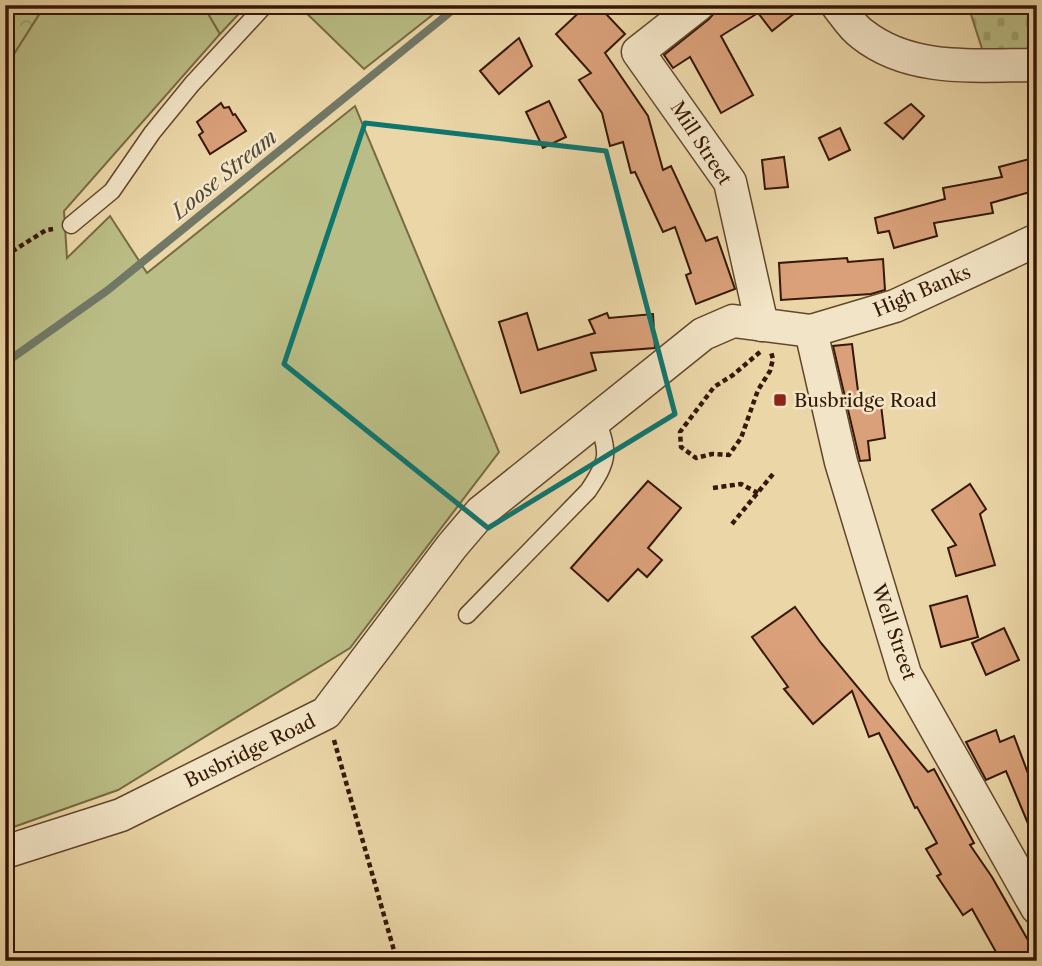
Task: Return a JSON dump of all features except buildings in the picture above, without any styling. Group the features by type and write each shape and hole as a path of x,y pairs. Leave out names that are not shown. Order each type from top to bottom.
{"street":[{"name":"Mill Street","path":"698,5 638,52 730,182 768,330"},
{"path":"837,5 860,33 887,51 924,62 1037,65"},
{"name":"High Banks","path":"768,330 811,331 895,306 1037,240"},
{"name":"Busbridge Road","path":"5,852 121,815 326,713 452,546 481,512 703,334 733,321 768,330"},
{"name":"Well Street","path":"811,331 841,462 905,674 1037,908"}],"lane":[{"path":"71,225 112,191 152,133 184,94 265,5"},
{"path":"467,615 587,491 603,467 606,444 597,419"}],"path":[{"path":"5,256 46,230 71,225"},
{"path":"768,330 773,359 770,371 758,390 741,438 729,455 712,454 696,458 681,447 680,432 713,387 733,375 759,353 768,330"},
{"path":"732,524 773,474"},
{"path":"713,488 741,484 758,493"},
{"path":"326,713 397,961"}],"highlighted area":[{"path":"365,123 606,151 675,414 488,528 284,364"}],"green space":[{"path":"5,5 45,5 5,68"},
{"path":"45,5 203,5 220,34 64,211 67,258 110,216 147,273 355,106 499,452 350,648 118,790 5,830 5,68"},
{"path":"203,5 247,5 220,34"},
{"path":"298,5 445,5 364,69"},
{"path":"968,5 1037,5 1037,53 984,55"}],"waterway":[{"name":"Loose Stream","path":"5,363 108,290 459,5"}],"place":[{"name":"Busbridge Road","path":"780,400"}]}
